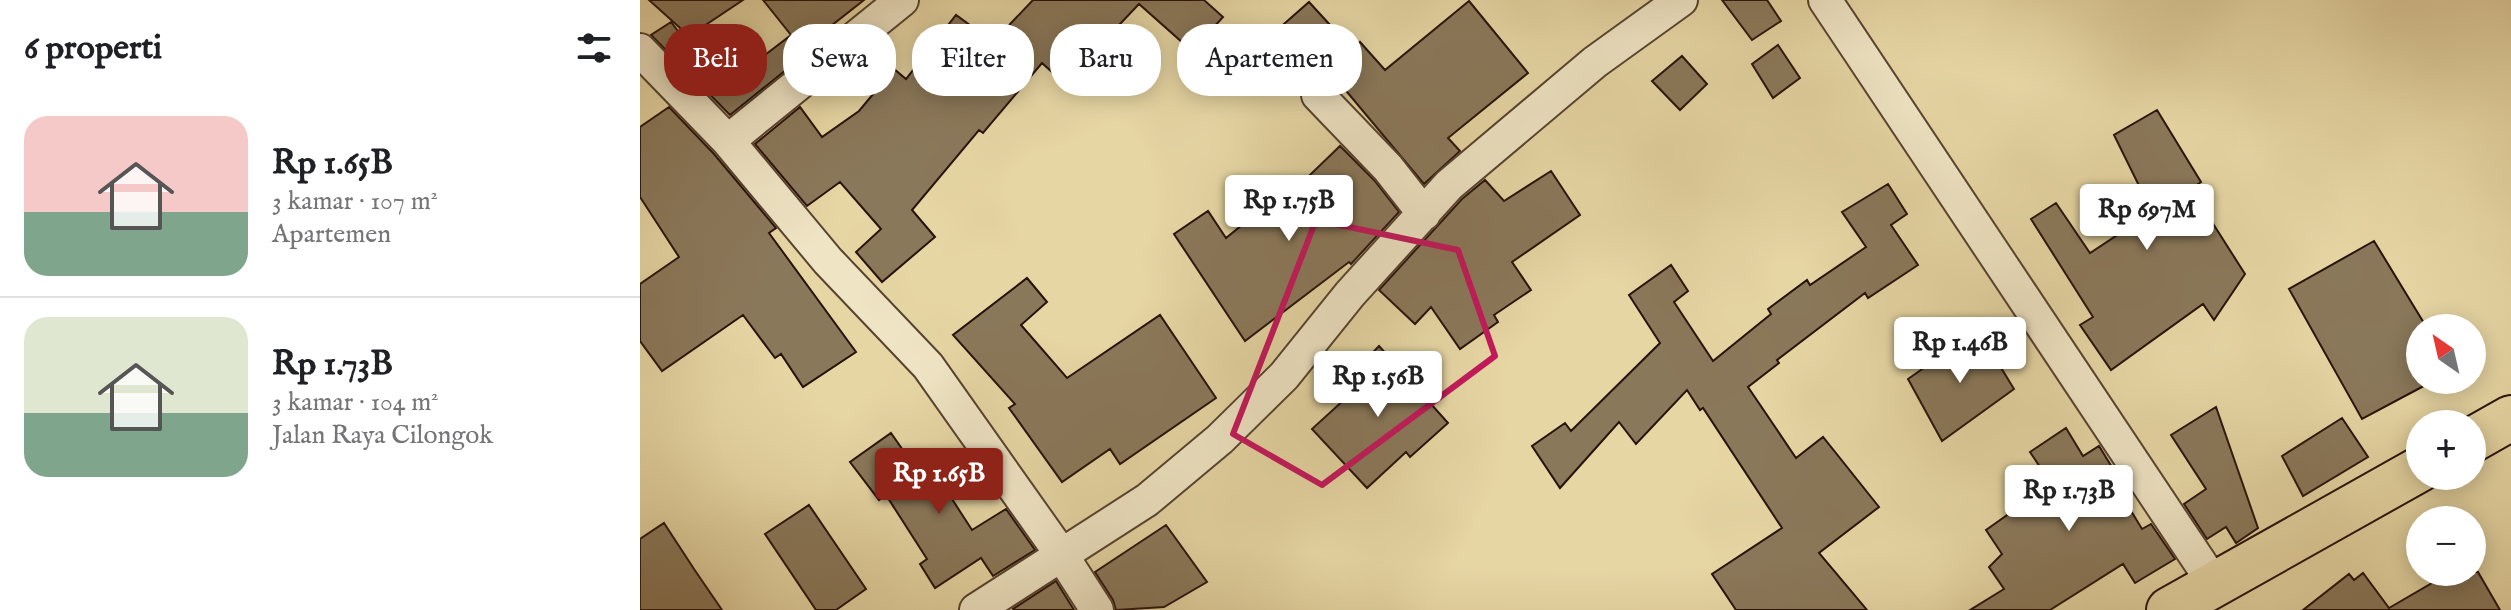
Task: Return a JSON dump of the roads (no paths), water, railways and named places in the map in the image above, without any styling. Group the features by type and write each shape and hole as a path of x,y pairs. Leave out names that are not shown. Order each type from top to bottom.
{"highway":[{"path":"2486,432 2511,418"},
{"path":"2169,610 2406,477"}],"street":[{"path":"728,141 902,0"},
{"path":"976,610 1147,500 1220,439 1284,376 1350,294 1449,185 1595,62 1681,0"},
{"path":"1825,0 2215,585"},
{"path":"640,50 728,141 828,261 928,366 1097,610"},
{"path":"1319,96 1388,168 1424,214"}]}
